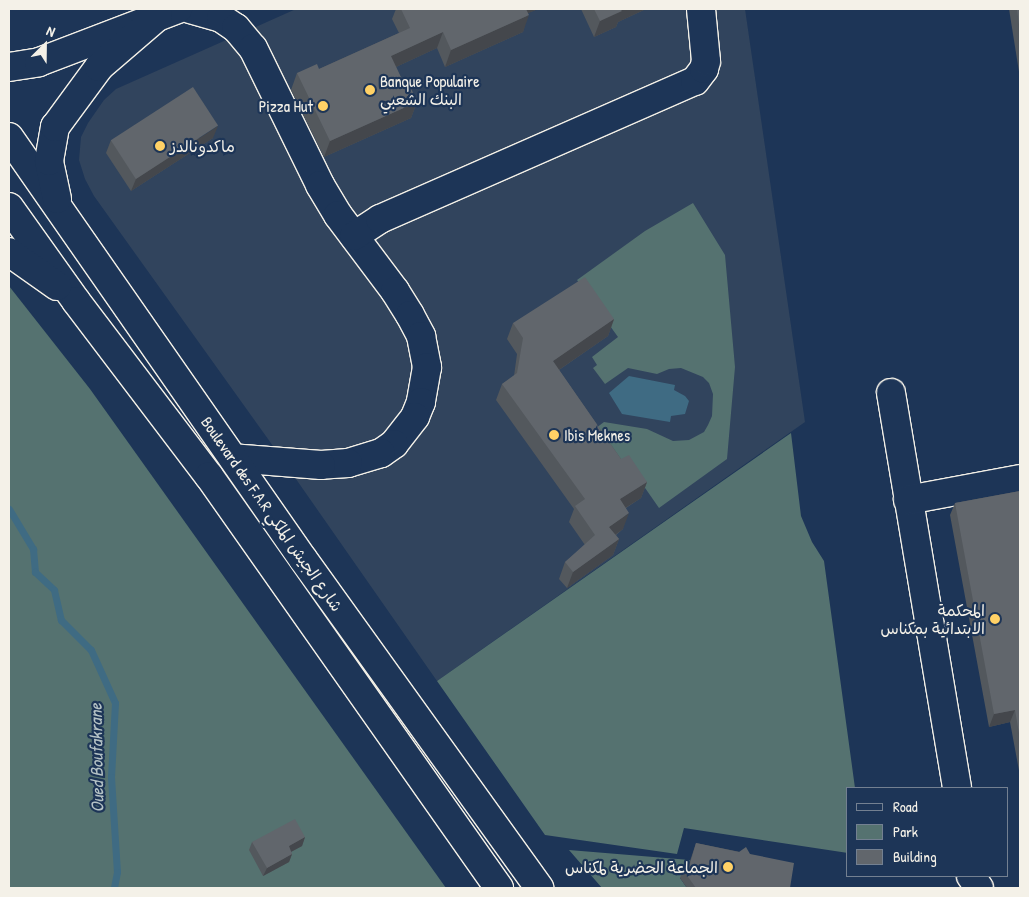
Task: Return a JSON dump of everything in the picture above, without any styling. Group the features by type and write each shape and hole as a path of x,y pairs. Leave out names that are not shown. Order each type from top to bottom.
{"main road":[{"path":"354,236 380,219 695,81 704,69 706,61 701,9"},
{"path":"58,208 49,161 55,127 98,67 177,11"},
{"path":"9,67 39,62 177,11 221,18 236,28 253,48 320,185 354,236 395,291 421,336 427,367 422,402 415,417 394,444 366,459 321,465 233,458"},
{"name":"Boulevard des F.A.R شارع الجيش الملكي","path":"9,137 233,458 539,888"},
{"name":"Boulevard des F.A.R شارع الجيش الملكي","path":"9,207 76,300 209,476 499,888"},
{"path":"9,252 76,300"},
{"path":"891,393 957,787"},
{"path":"908,500 1020,479"},
{"path":"972,877 979,888"}],"shaded area":[{"path":"296,9 745,9 805,422 437,681 268,439 94,196 85,179 79,160 81,137 88,123 104,100 116,89"},
{"path":"629,376 675,385 674,390 685,396 689,401 685,414 671,416 670,422 622,414 609,393"}],"green space":[{"path":"693,203 725,255 735,367 727,459 659,508 627,462 619,466 596,428 604,422 647,429 673,441 689,440 704,432 708,425 712,416 713,394 709,383 703,377 681,368 669,369 657,374 628,368 605,384 593,368 597,365 592,357 618,337 577,280 645,231"},
{"path":"9,286 90,389 446,888 9,888"},
{"path":"791,433 801,516 812,542 824,561 855,787 846,787 846,853 684,828 677,854 545,835 437,681"},
{"path":"569,850 690,860 686,875 680,878 687,888 602,888"}],"building":[{"path":"401,9 526,9 529,15 451,50 443,32 391,56 406,88 410,86 417,102 330,141 297,73 317,64 319,69 410,28"},
{"path":"594,9 620,9 622,11 600,21"},
{"path":"1017,9 1020,9 1020,32"},
{"name":"ماكدونالدز","path":"193,87 218,126 136,179 111,140"},
{"name":"Ibis Meknes","path":"585,277 614,319 553,361 621,459 629,455 647,482 620,499 629,513 609,527 619,539 573,572 565,562 595,535 575,506 585,499 502,384 517,373 523,338 513,323"},
{"name":"المحكمة الابتدائية بمكناس","path":"1020,491 1020,739 1015,710 994,714 955,503"},
{"path":"295,819 305,837 289,846 292,854 267,868 252,842"},
{"name":"الجماعة الحضرية لمكناس","path":"696,843 739,852 746,847 750,854 794,863 790,888 696,888 683,870 689,867"}],"waterway":[{"name":"Oued Boufakrane","path":"9,509 33,549 35,572 54,590 61,620 91,650 115,703 111,777 117,872 114,888"}],"place":[{"name":"Banque Populaire البنك الشعبي","path":"370,90"},
{"name":"Pizza Hut","path":"323,106"},
{"name":"ماكدونالدز","path":"160,146"},
{"name":"Ibis Meknes","path":"554,435"},
{"name":"المحكمة الابتدائية بمكناس","path":"995,619"},
{"name":"الجماعة الحضرية لمكناس","path":"728,867"}]}
